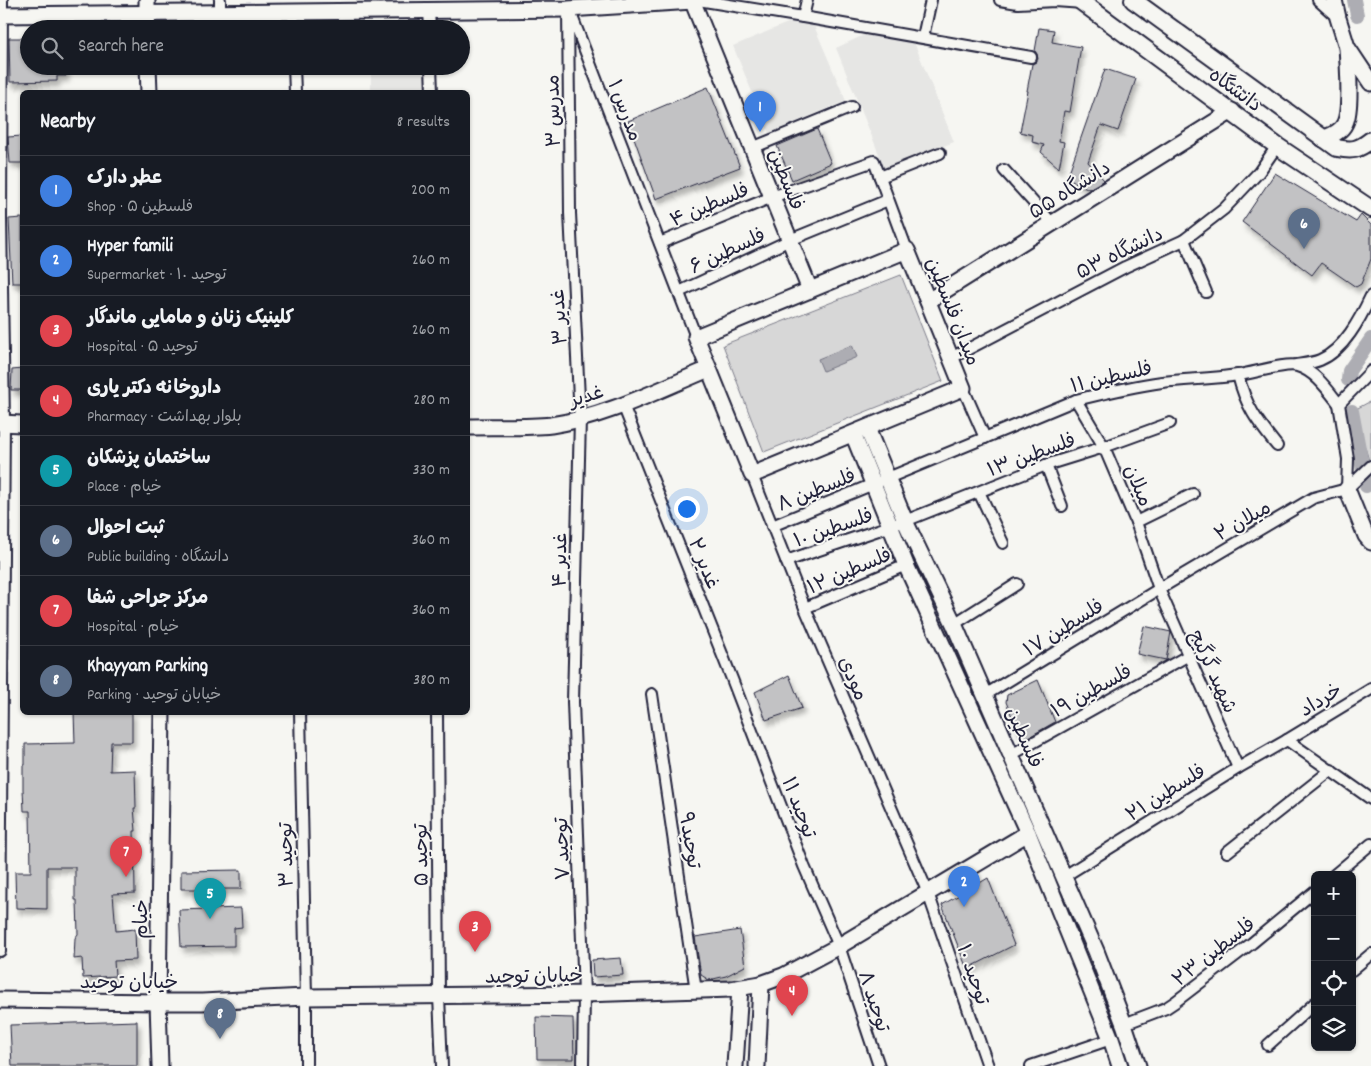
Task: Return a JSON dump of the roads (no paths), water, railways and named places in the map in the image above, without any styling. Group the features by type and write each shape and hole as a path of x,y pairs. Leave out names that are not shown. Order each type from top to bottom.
{"main road":[{"name":"دانشگاه","path":"1133,0 1337,148 1348,150 1361,148 1371,140"},
{"name":"دانشگاه","path":"1081,2 1232,111 1277,146 1371,209"}],"street":[{"path":"0,951 2,10 147,14 220,6 293,12 430,10 551,4 568,9 694,0 803,16 1031,57"},
{"name":"فلسطین","path":"694,0 810,290"},
{"path":"803,16 808,0"},
{"path":"923,38 931,0"},
{"path":"1000,0 1018,2 1081,2"},
{"path":"1318,0 1338,18"},
{"path":"1324,139 1337,133 1345,124 1348,113 1347,47 1334,0"},
{"name":"مدرس ۳","path":"568,9 570,213"},
{"name":"مدرس ۱","path":"568,9 696,337"},
{"path":"430,10 430,20"},
{"path":"293,12 293,20"},
{"path":"1347,47 1371,83"},
{"path":"148,75 149,90"},
{"path":"294,75 294,90"},
{"path":"431,75 432,90"},
{"path":"752,148 852,108"},
{"name":"دانشگاه ۵۵","path":"928,301 1232,111"},
{"name":"دانشگاه ۵۳","path":"951,358 1125,268 1184,240 1224,209 1259,172 1277,146"},
{"path":"907,250 880,177 940,153"},
{"name":"فلسطین ۴","path":"660,244 772,197 874,161 880,177"},
{"path":"1004,170 1052,224"},
{"name":"فلسطین ۶","path":"678,292 790,240 888,200"},
{"name":"غدیر ۳","path":"570,213 580,419"},
{"path":"1184,240 1206,292"},
{"name":"میدان فلسطین","path":"696,337 907,250 928,301 963,388 752,475"},
{"name":"فلسطین ۱۱","path":"888,479 1076,400 1163,382 1238,376 1281,366 1318,361 1330,354 1346,338 1362,316 1371,296"},
{"path":"696,337 752,475"},
{"path":"1296,365 1309,371 1339,404 1348,459 1346,489 1366,536 1371,542"},
{"name":"غدیر","path":"470,427 550,425 580,419 623,405 709,370"},
{"path":"1339,404 1371,371"},
{"path":"1238,376 1245,399 1255,418 1277,446"},
{"path":"963,388 985,438"},
{"name":"میلان","path":"1076,400 1104,447 1136,522 1159,588"},
{"name":"غدیر ۲","path":"623,405 732,679"},
{"name":"غدیر ۴","path":"573,702 580,419"},
{"path":"2,423 20,424"},
{"name":"فلسطین ۱۳","path":"890,526 1046,465 1104,447 1170,423"},
{"name":"فلسطین","path":"867,428 905,521 954,624 1096,951 1138,1066"},
{"name":"فلسطین","path":"853,434 906,565 1028,833 1111,1039 1120,1066"},
{"path":"1046,465 1062,506"},
{"path":"1346,489 1371,466"},
{"name":"مودی","path":"752,475 805,608 928,893"},
{"name":"فلسطین ۸","path":"772,526 888,479"},
{"name":"میلان ۲","path":"1159,588 1314,498 1346,489"},
{"path":"979,492 1003,542"},
{"path":"1136,522 1194,494"},
{"name":"فلسطین ۱۰","path":"786,561 890,526"},
{"name":"فلسطین ۱۲","path":"805,608 906,565"},
{"path":"954,624 1017,584"},
{"name":"شهید گرگیج","path":"1159,588 1238,768"},
{"name":"فلسطین ۱۷","path":"985,695 1159,588"},
{"name":"فلسطین ۱۹","path":"1011,755 1189,656"},
{"name":"توحید ۱۱","path":"732,679 804,866 839,946"},
{"name":"خرداد","path":"1288,740 1371,689"},
{"name":"توحید۹","path":"652,694 696,991"},
{"name":"توحید ۷","path":"573,702 584,994 583,1066"},
{"name":"خیام","path":"160,1066 158,1002 162,715"},
{"name":"توحید ۳","path":"300,715 306,1066"},
{"name":"توحید ۵","path":"437,715 439,996 442,1066"},
{"path":"1288,740 1371,799"},
{"name":"فلسطین ۲۱","path":"1063,877 1238,768 1288,740"},
{"path":"1227,852 1331,770"},
{"name":"خیابان توحید","path":"0,1000 202,1002 306,997 584,994 740,988 761,984 783,976 839,946 1028,833"},
{"path":"1339,871 1371,844"},
{"name":"توحید ۱۰","path":"928,893 988,1066"},
{"name":"فلسطین ۲۳","path":"1124,1024 1166,1008 1175,1002 1311,894"},
{"name":"توحید ۸","path":"839,946 879,1066"},
{"path":"1078,958 1096,951"},
{"path":"1356,967 1371,954"},
{"path":"757,1066 761,984"},
{"path":"735,1066 740,988"},
{"path":"1268,1045 1312,1006"},
{"path":"1031,1066 1111,1039"}],"waterway":[{"path":"1354,0 1357,15"},
{"path":"1348,380 1349,371 1371,339"},
{"path":"1352,411 1366,486"}],"place":[{"name":"عطر دارک","path":"760,132"},
{"name":"ثبت احوال","path":"1304,249"},
{"name":"مرکز جراحی شفا","path":"126,877"},
{"name":"Hyper famili","path":"964,907"},
{"name":"ساختمان پزشکان","path":"210,919"},
{"name":"کلینیک زنان و مامایی ماندگار","path":"475,952"},
{"name":"داروخانه دکتر یاری","path":"792,1016"},
{"name":"Khayyam Parking","path":"220,1039"}]}
